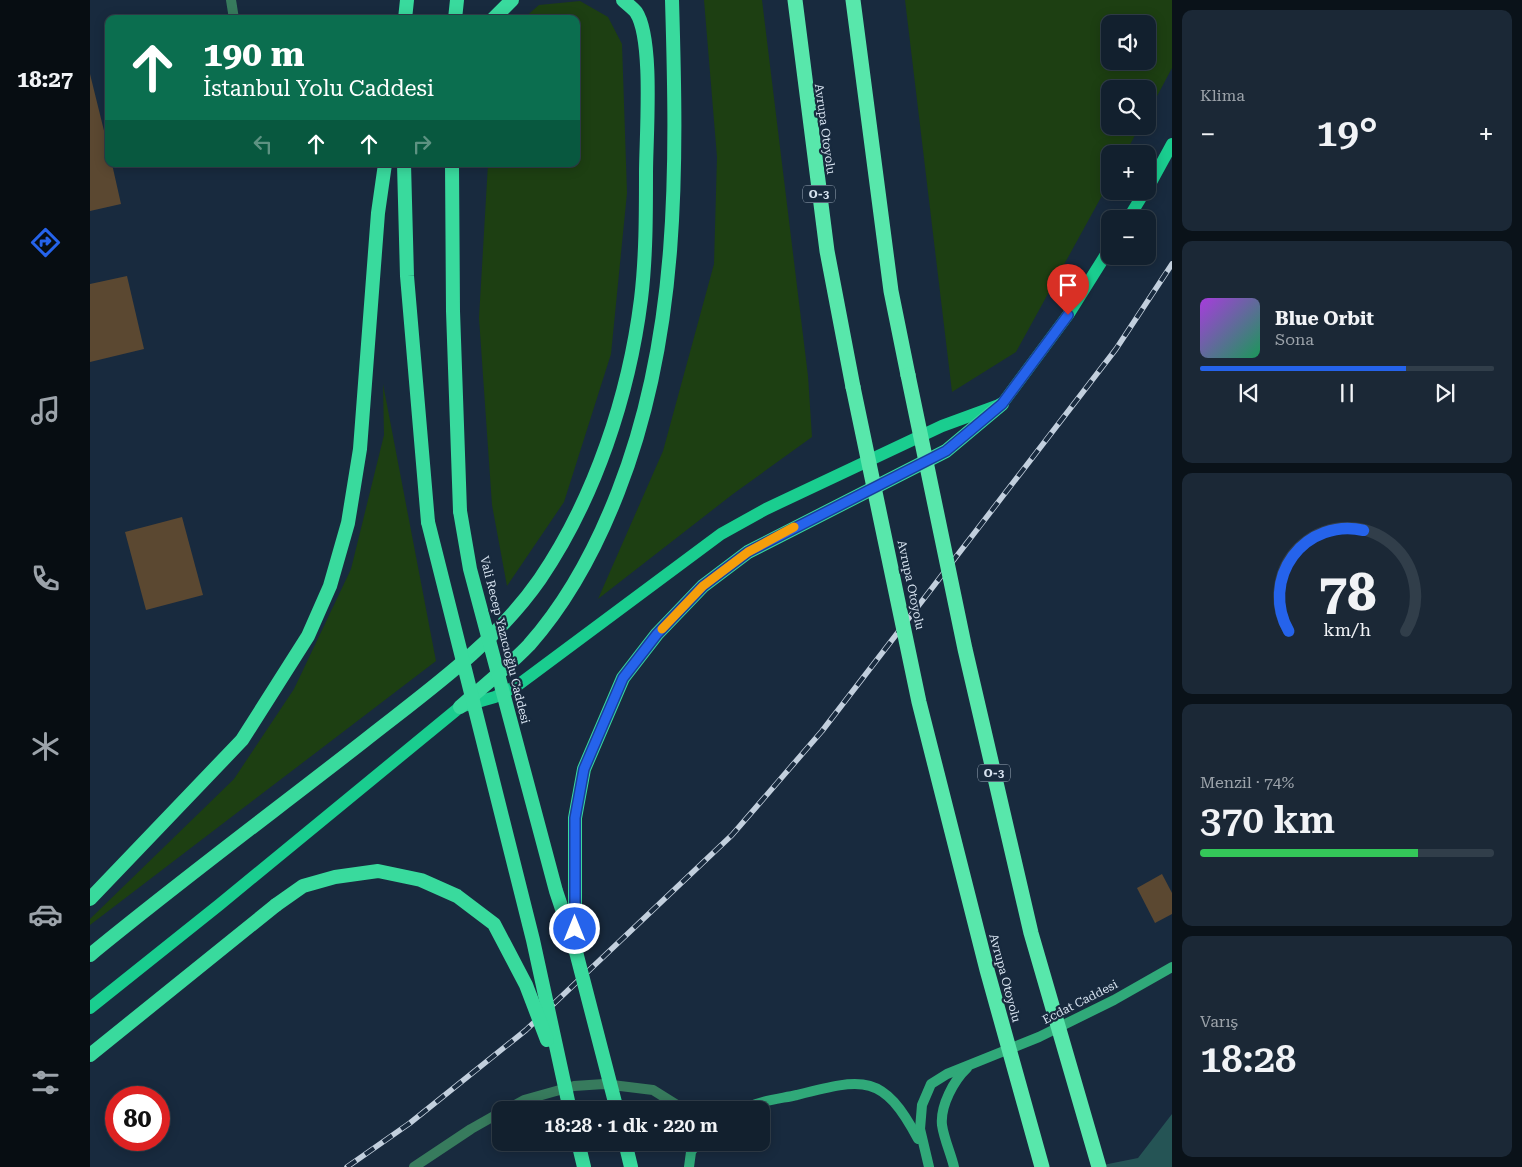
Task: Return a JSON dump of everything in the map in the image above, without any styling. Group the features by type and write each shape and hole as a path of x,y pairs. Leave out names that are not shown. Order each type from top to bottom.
{"highway":[{"path":"405,15 407,0"},
{"path":"456,15 457,0"},
{"path":"497,15 512,0"},
{"path":"90,955 167,892 436,684 493,634 539,580 564,539 591,483 612,427 627,372 641,299 646,193 645,39 637,13 623,0"},
{"path":"460,707 528,645 568,592 603,532 632,458 660,346 671,254 675,187 672,0"},
{"name":"Avrupa Otoyolu","path":"794,0 827,251 853,387 928,740 987,970 1042,1167"},
{"name":"O-3","path":"854,0 890,282 965,649 1032,933 1099,1167"},
{"path":"90,899 242,740 308,636 330,586 348,523 360,449 378,214 386,167"},
{"path":"404,167 408,286 428,522 533,940 568,1101"},
{"name":"Vali Recep Yazıcıoğlu Caddesi","path":"452,167 453,312 460,511 473,579 556,890 575,948 615,1101"},
{"path":"575,948 575,818 584,769 623,678 657,634 703,586 748,552 946,451 1002,404"},
{"path":"90,1055 276,905 303,886 334,877 378,871 421,880 457,896 494,924 526,985 562,1078"},
{"path":"580,1151 584,1167"},
{"path":"628,1151 632,1167"}],"main road":[{"path":"1156,173 1172,144"},
{"path":"90,1008 220,905 460,707 495,697 518,685 720,534 766,509 942,426 1002,404 1068,315 1101,262"},
{"name":"Ecdat Caddesi","path":"929,1167 923,1149 920,1129 922,1105 931,1084 1098,1008 1172,966"},
{"name":"Ecdat Caddesi","path":"954,1166 942,1124 947,1102 958,1076 970,1065"},
{"path":"770,1103 843,1083 867,1083 887,1094 911,1126 923,1149"},
{"path":"689,1167 692,1151"}],"street":[{"path":"230,0 233,15"},
{"path":"522,1101 566,1089 604,1084 652,1090 670,1101"},
{"path":"414,1167 492,1117"}],"green space":[{"path":"704,0 762,0 808,376 812,437 733,494 598,599 663,451 714,264 717,157"},
{"path":"905,0 1172,0 1172,68 1156,98 1156,80 1101,80 1101,135 1135,135 1130,145 1101,145 1101,197 1016,352 952,392"},
{"path":"580,1 608,17 622,44 627,193 611,354 564,502 507,586 492,505 479,318 488,167 580,167 580,15 528,15 539,5"},
{"path":"383,384 436,661 90,925 90,919 234,779 294,689 351,569 384,435"}],"shaded area":[{"path":"1172,1114 1172,1167 1093,1167 1138,1158"}],"building":[{"path":"90,74 105,135 105,167 113,167 121,204 90,211"},
{"path":"127,276 144,349 90,362 90,284"},
{"path":"182,517 203,595 146,610 125,532"},
{"path":"1162,874 1172,893 1172,914 1155,923 1137,888"}],"railway":[{"path":"347,1167 410,1123 526,1030 732,835 822,731 1116,349 1172,264"}],"slow traffic":[{"path":"662,629 703,586 748,552 794,527"}],"route":[{"path":"575,929 575,818 584,769 623,678 657,634 703,586 748,552 807,520 946,451 1002,404 1068,315"}]}
